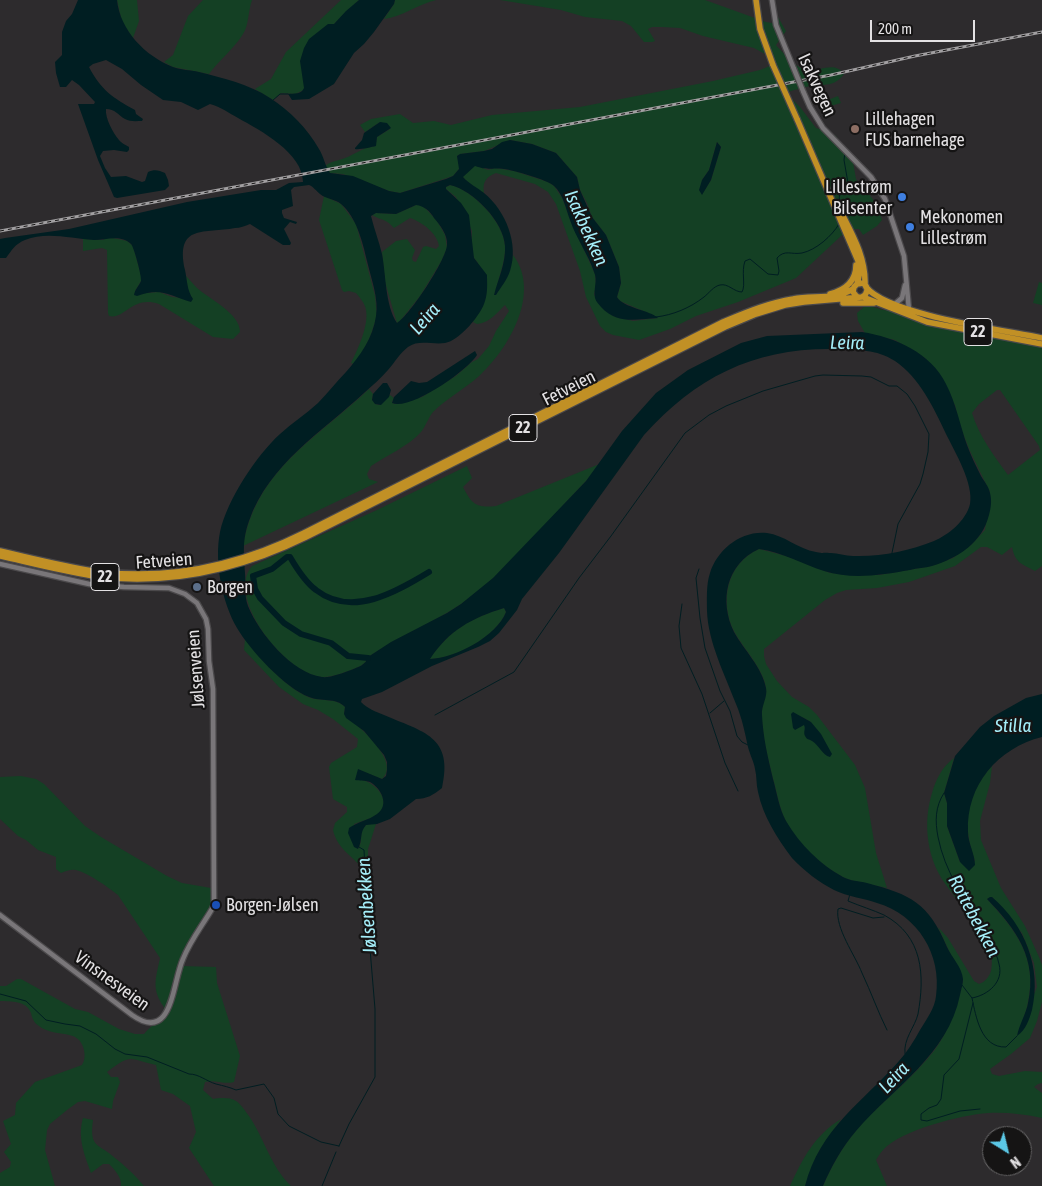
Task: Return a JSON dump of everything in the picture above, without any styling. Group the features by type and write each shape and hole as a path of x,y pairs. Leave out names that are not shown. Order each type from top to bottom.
{"highway":[{"path":"756,0 760,29 773,65 854,250 860,268 857,284 853,289 854,294 860,297 867,292 861,255 827,186"},
{"path":"822,298 840,291 851,282 857,268 854,250"},
{"name":"22","path":"857,284 866,286 873,294 909,310 1042,338"},
{"name":"Fetveien","path":"822,298 837,296 853,289"},
{"name":"Fetveien","path":"0,556 68,571 116,578 153,579 212,569 249,559 723,322 784,300 860,297 927,322 1042,344"},
{"name":"22","path":"822,298 838,302 867,302 888,307"},
{"name":"Fetveien","path":"0,551 79,568 116,573 165,573 212,569"}],"main road":[{"name":"Isakvegen","path":"772,0 776,25 810,108 823,128 867,172 882,192 906,262 909,310"},
{"name":"Isakvegen","path":"895,304 902,298 906,276"},
{"name":"Jølsenveien","path":"0,564 94,585 174,589 189,596 201,609 208,629 212,689 214,904 212,909"},
{"name":"Vinsnesveien","path":"0,915 132,1015 149,1023 160,1020 168,1009 182,962 212,909"}],"green space":[{"path":"117,0 137,0 139,21 133,38 122,22"},
{"path":"203,0 252,0 243,34 209,74 173,67 164,62 173,55 188,16"},
{"path":"341,0 359,0 333,25 304,90 295,94 281,93 273,100 255,89 271,79 286,52"},
{"path":"395,0 436,0 397,16 384,19"},
{"path":"500,0 705,0 766,22 772,23 778,17 786,31 776,45 793,62 803,69 813,70 830,67 840,70 844,74 833,83 808,86 788,92 789,96 816,128 836,136 853,162 856,179 876,203 882,220 877,226 863,235 859,229 855,229 841,236 796,278 639,340 613,335 606,332 600,326 586,297 580,271 556,204 548,192 535,184 496,173 486,180 484,193 471,186 462,176 475,165 488,170 495,168 514,171 548,182 554,186 562,198 595,274 596,285 594,295 613,316 633,321 658,318 620,301 617,297 621,283 619,267 606,235 592,217 580,190 577,177 556,153 532,144 510,140 484,151 460,154 457,156 459,169 453,176 400,193 389,191 343,174 330,173 325,166 363,149 375,146 377,137 390,129 380,122 365,132 360,125 371,119 400,114 413,123 434,121 451,125 492,115 580,107 713,81 760,70 772,65 767,55 754,48 703,36 680,28 652,27 648,29 655,41 644,42 631,26 622,21 585,17 561,10","holes":["717,142 721,147 711,180 702,194 702,180 709,170"]},
{"path":"838,96 841,103 827,107 825,101"},
{"path":"451,185 468,193 477,200 486,208 499,227 503,237 505,252 496,295 513,255 521,270 524,286 523,303 510,337 489,366 478,377 433,412 423,430 416,437 371,466 367,474 369,479 378,482 243,546 250,519 261,495 276,475 310,440 369,389 373,394 372,399 375,404 379,405 390,395 394,398 392,402 394,404 422,397 456,376 478,359 489,346 509,311 505,305 485,322 477,324 473,322 476,317 478,263 471,249 472,231 456,197 446,189 446,187"},
{"path":"324,196 341,204 356,224 375,296 377,316 370,337 354,364 351,363 360,344 366,323 366,310 356,293 344,292 342,290 319,220"},
{"path":"416,205 421,205 437,221 445,235 447,248 442,260 420,296 397,323 385,282 382,252 396,241 407,239 415,250 412,258 416,262 423,247 436,249 439,246 438,241 424,225 410,218 394,228 386,221 372,215 376,213 396,214"},
{"path":"108,237 127,241 133,246 141,275 141,281 135,291 159,292 172,297 192,299 188,290 186,276 197,288 230,313 239,325 240,332 233,339 213,337 159,304 150,302 136,305 120,315 109,316 107,250 102,248 83,251 83,239 103,240"},
{"path":"1039,282 1042,283 1042,305 1033,303"},
{"path":"866,305 908,315 916,314 965,320 1042,338 1042,566 1035,571 1023,565 1015,557 1012,547 1002,555 987,547 981,547 955,566 909,582 877,588 846,590 837,593 825,600 764,649 766,664 777,681 792,697 809,707 817,715 855,765 865,788 876,853 887,888 851,880 834,872 816,859 800,843 787,825 764,741 762,714 766,693 765,682 735,633 727,609 729,585 733,574 739,564 759,549 790,557 830,573 879,575 931,566 953,558 971,545 985,530 990,492 970,451 960,426 955,405 925,358 895,340 865,333 858,321 857,313","holes":["997,390 1000,390 1040,450 1008,475 983,438 972,413 979,404","802,717 811,722 814,742 805,731 806,727"]},
{"path":"597,465 586,481 495,577 461,604 368,657 364,664 356,668 327,677 310,674 294,665 278,651 264,634 253,615 247,597 246,580 252,566 377,510 467,466 472,478 463,487 466,493 472,501 480,506 496,506"},
{"path":"504,608 506,612 501,621 484,638 462,651 429,659 445,640 462,626 480,616"},
{"path":"245,639 281,679 290,686 308,697 337,702 345,707 344,714 367,734 382,753 387,771 382,779 358,770 362,780 373,785 381,794 384,805 377,815 354,824 358,849 365,826 369,823 376,824 368,849 368,865 366,868 362,868 345,851 335,836 333,830 335,823 347,812 347,807 333,799 329,767 331,763 357,747 358,739 333,719 303,704 279,687 244,650"},
{"path":"954,758 944,793 947,803 947,826 960,862 975,861 968,835 971,799 983,777 992,766 990,783 980,821 981,840 1001,888 1025,926 1042,965 1042,1002 1030,1038 990,1069 992,1074 999,1076 1025,1071 1042,1072 1042,1083 1034,1087 1042,1093 1042,1118 1029,1115 988,1113 948,1120 903,1136 881,1152 876,1160 887,1186 823,1186 837,1158 855,1132 927,1060 949,1026 963,981 938,927 948,938 974,981 979,984 983,982 991,971 992,959 982,933 944,883 934,863 929,843 927,823 929,803 940,774","holes":["992,897 1022,933 1034,963 1037,987 1017,1035 1028,1002 1030,971 1022,945 1015,933 987,899"]},
{"path":"21,776 36,779 44,784 85,826 167,876 182,883 211,888 215,907 183,953 181,966 216,967 217,983 240,1056 234,1082 205,1082 203,1090 213,1099 230,1099 240,1104 249,1116 278,1170 291,1186 214,1186 189,1148 196,1132 190,1106 173,1094 161,1090 156,1065 130,1059 107,1072 111,1077 118,1077 120,1082 112,1109 85,1101 78,1102 50,1124 47,1130 45,1150 55,1186 0,1186 0,1173 10,1167 11,1162 4,1152 11,1144 3,1121 15,1115 16,1103 35,1082 82,1065 85,1056 81,1043 77,1038 52,1032 39,1026 29,1009 22,1004 0,1001 0,986 6,986 17,979 21,979 75,1009 88,1012 119,1029 135,1034 144,1034 159,1018 164,1007 157,995 156,989 160,958 118,895 98,881 76,870 61,873 56,869 56,857 38,850 18,836 0,819 0,777"},
{"path":"83,1118 93,1120 92,1136 96,1144 123,1164 144,1186 121,1186 116,1171 109,1164 103,1164 91,1173 81,1140"},
{"path":"841,1119 819,1151 805,1186 790,1186 816,1140"}],"water":[{"name":"Leira","path":"78,0 117,0 123,22 136,41 153,56 173,67 226,79 262,93 298,120 319,149 330,173 353,176 389,191 400,193 446,179 453,176 459,169 457,156 460,154 492,149 502,142 510,140 532,144 556,153 577,177 580,190 592,217 606,235 619,267 621,283 617,297 625,304 658,318 621,319 607,313 601,307 595,299 596,279 589,259 573,227 562,197 554,186 538,178 515,171 475,166 463,177 492,200 504,218 512,239 513,250 510,271 496,295 494,295 505,252 503,237 499,227 486,208 468,193 450,185 446,187 469,215 474,258 487,275 486,298 479,313 463,332 451,341 445,343 417,343 405,349 376,382 298,450 283,466 258,501 247,528 244,553 248,606 260,628 278,650 299,668 311,674 329,677 359,667 364,664 368,657 391,642 461,604 493,578 586,481 622,431 656,393 688,370 741,343 767,336 862,332 887,338 911,348 931,363 939,373 953,399 970,453 991,496 986,525 981,534 968,548 951,559 932,566 867,576 835,574 792,558 759,549 739,564 728,584 727,608 729,620 734,632 764,680 766,695 762,712 769,763 778,800 789,825 811,853 839,875 895,892 907,897 925,910 933,920 961,970 963,979 954,1016 944,1036 932,1053 851,1137 837,1157 823,1186 805,1186 821,1148 844,1118 899,1061 913,1042 934,1005 937,981 935,966 931,952 924,939 904,917 892,909 872,901 850,896 823,884 806,872 792,858 776,835 760,801 754,766 742,720 710,635 707,611 708,582 713,565 724,549 739,538 757,533 773,534 816,552 863,556 895,553 915,548 934,541 956,527 965,516 970,504 967,478 959,459 919,384 904,368 881,354 837,349 808,350 780,353 754,360 730,369 707,381 685,396 644,435 559,553 522,599 517,610 499,633 490,641 478,647 432,666 382,692 362,699 361,702 372,710 411,726 432,738 439,747 443,757 445,771 442,788 436,793 416,799 390,819 377,824 366,825 362,831 358,849 354,847 348,833 349,828 377,814 383,806 383,802 378,788 368,781 355,780 358,769 382,779 386,776 387,770 387,762 384,755 364,731 346,718 344,714 345,707 337,702 309,697 289,686 250,647 237,628 223,594 218,544 229,506 252,466 280,434 322,399 356,360 369,339 377,309 374,288 361,238 351,215 346,209 339,202 322,196 309,185 294,187 291,190 293,206 282,210 284,218 297,222 296,224 290,222 284,229 291,243 290,245 283,245 250,224 239,228 203,232 189,238 184,244 183,255 188,289 193,299 191,302 159,292 134,295 141,281 140,274 132,246 123,239 94,240 60,236 33,237 19,243 6,258 0,258 0,239 69,229 187,202 261,190 276,190 289,183 303,182 301,171 296,161 279,144 257,129 221,108 210,104 198,110 181,102 163,100 122,69 106,60 89,67 98,82 108,93 135,110 136,114 143,119 142,121 129,121 114,111 106,109 108,121 112,129 120,141 129,147 129,150 127,152 103,151 100,156 105,168 111,177 126,176 142,182 145,181 148,172 154,170 161,171 165,173 169,186 165,190 114,197 98,160 78,104 94,104 95,102 72,80 66,87 60,87 56,73 55,62 62,55 62,32 66,21 72,14","holes":["416,205 431,213 443,230 447,245 441,262 426,287 410,310 397,323 390,307 382,254 371,216 376,213 396,214","504,608 506,612 501,621 484,638 451,655 430,659 445,640 462,626"]},
{"path":"359,0 395,0 374,32 354,53 334,84 309,99 292,100 288,94 299,93 304,88 300,61 309,39 328,24 334,24"},
{"path":"380,122 387,123 391,128 377,137 376,146 355,149 362,140 364,133"},
{"path":"717,142 721,147 711,180 702,195 699,190 702,180 709,170"},
{"path":"475,351 477,355 471,362 438,388 411,401 400,404 392,403 394,397 411,381 427,382"},
{"path":"383,383 387,383 391,390 389,397 381,405 375,404 372,400 373,394"},
{"name":"Stilla","path":"1042,694 1042,737 1026,742 1012,750 988,771 979,784 969,815 968,832 975,865 969,871 960,862 947,826 947,803 944,793 955,756 980,727 994,716 1026,698"},
{"path":"793,712 811,722 821,734 832,754 830,757 811,740 806,738 804,735 804,725 795,730 793,728 791,714"},
{"path":"990,897 1004,908 1014,921 1028,948 1032,963 1035,994 1032,1010 1025,1028 1017,1036 1028,1003 1030,972 1022,946 1007,922 987,899"}],"waterway":[{"path":"272,101 280,94 288,94"},
{"name":"Isakbekken","path":"841,209 840,194 848,183 844,160 845,152"},
{"name":"Isakbekken","path":"656,317 669,315 687,308 718,286 726,285 742,292 744,286 744,265 745,261 750,259 768,274 778,275 777,258 780,255 802,253 813,249 828,238 839,224"},
{"path":"435,715 514,672 579,578 685,433 709,415 763,391 823,375 871,377 889,386 897,386 907,394 929,434 928,452 920,484 898,524 892,553"},
{"path":"253,576 272,569 287,557 290,557 298,571 316,590 330,598 344,602 359,602 388,594 429,572"},
{"path":"699,569 696,578 705,648 720,691 730,711 737,736 742,742 750,746"},
{"path":"253,576 255,589 260,598 284,623 301,634 331,643 348,656 368,658"},
{"path":"682,604 679,626 681,648 702,694 725,763 738,791"},
{"path":"710,713 724,701"},
{"name":"Rottebekken","path":"944,793 937,809 936,820 941,850 955,883 994,949 1000,971 997,982 984,994 972,998 962,985"},
{"name":"Jølsenbekken","path":"339,1146 375,1077 375,1009 364,850 359,847"},
{"name":"Leira","path":"850,894 848,901 884,915 897,924 914,945 921,971 920,999 918,1014 907,1038 905,1054"},
{"path":"884,917 873,918 841,908 838,909 842,933 859,966 887,1030"},
{"path":"0,994 26,1001 46,1020 80,1026 96,1034 115,1049 125,1054 147,1057 189,1074 199,1076 212,1083 236,1090 264,1084 274,1098 278,1114 289,1126 321,1142 339,1146"},
{"path":"972,998 975,1014 985,1037 998,1046 1006,1047 1017,1036"},
{"path":"973,1003 959,1059 944,1075 941,1099 937,1105 921,1114 921,1120 927,1121 960,1111 980,1109"},
{"path":"322,1186 336,1152"}],"railway":[{"path":"0,231 831,75 915,56 1042,32"}],"place":[{"name":"Lillehagen FUS barnehage","path":"855,129"},
{"name":"Lillestrøm Bilsenter","path":"902,197"},
{"name":"Mekonomen Lillestrøm","path":"910,227"},
{"name":"Borgen","path":"197,587"},
{"name":"Borgen-Jølsen","path":"216,905"}]}
